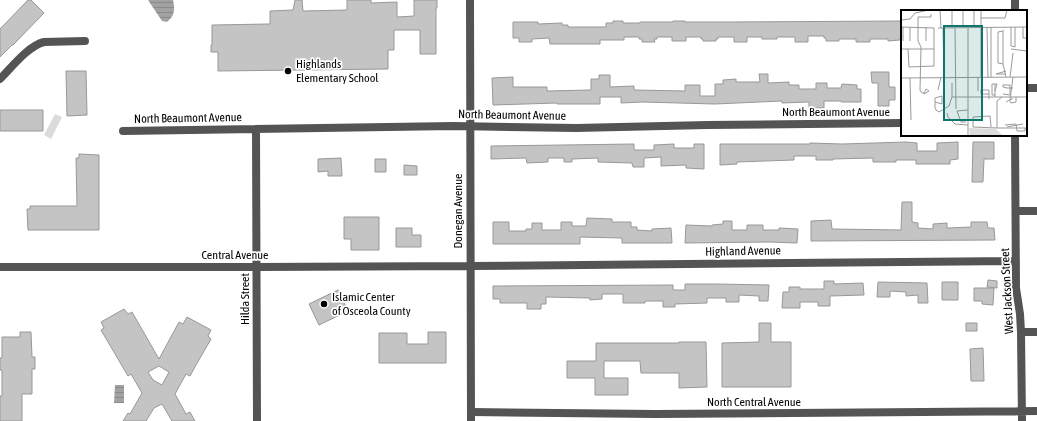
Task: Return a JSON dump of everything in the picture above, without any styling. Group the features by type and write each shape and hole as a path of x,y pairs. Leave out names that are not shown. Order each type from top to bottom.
{"street":[{"name":"Donegan Avenue","path":"470,0 471,417"},
{"path":"0,79 37,44 44,42 85,41"},
{"name":"North Beaumont Avenue","path":"122,131 470,126 576,128 708,124 901,123"},
{"name":"Hilda Street","path":"256,129 257,421"},
{"name":"West Jackson Street","path":"1015,136 1016,288 1022,332 1022,421"},
{"path":"1016,211 1037,211"},
{"name":"Highland Avenue","path":"470,266 1016,261"},
{"name":"Central Avenue","path":"0,267 470,266"},
{"path":"1022,332 1037,332"},
{"name":"North Central Avenue","path":"471,417 1037,411"}],"shaded area":[{"path":"148,0 173,0 174,12 170,20 167,22 162,21"},
{"path":"55,114 62,117 51,139 44,135"},
{"path":"115,385 124,385 124,403 114,403"}],"building":[{"path":"28,0 31,0 44,13 0,57 0,29"},
{"path":"295,0 302,0 303,11 347,10 347,0 371,0 371,3 397,2 397,17 414,16 414,0 437,0 436,54 420,54 420,30 394,30 394,50 388,50 388,69 218,71 218,52 211,52 212,25 270,24 270,11 293,10"},
{"path":"613,21 623,21 623,23 673,21 901,21 901,38 900,40 888,41 888,39 870,39 870,42 856,42 856,39 826,41 824,36 808,36 808,42 795,42 795,37 762,39 762,37 747,37 747,42 734,42 734,37 718,37 716,41 703,41 701,37 686,37 686,41 672,41 672,37 657,37 657,39 654,39 655,42 642,42 642,39 639,39 639,37 624,37 624,40 600,40 600,44 550,44 549,38 532,39 532,42 519,42 519,38 513,38 513,22 538,22 538,24 562,23 562,25 568,25 568,27 606,27 606,23 613,23"},
{"path":"66,71 86,71 87,115 67,116"},
{"path":"871,72 889,72 889,87 895,87 895,100 889,100 889,106 878,106 878,83 872,83"},
{"path":"759,74 768,74 768,83 789,82 789,85 799,85 799,89 816,89 816,83 827,83 827,88 841,88 842,84 857,85 857,89 861,89 861,102 824,101 824,108 809,108 809,102 782,103 782,101 715,104 642,102 621,103 621,97 600,97 600,104 557,103 493,105 492,78 513,77 513,87 547,87 547,91 591,90 591,79 599,79 599,75 610,75 610,87 634,86 634,90 685,91 685,85 700,85 700,96 715,96 715,84 723,84 723,80 736,79 736,82 760,82"},
{"path":"0,110 43,110 43,131 0,131"},
{"path":"958,142 958,159 950,160 950,164 916,164 916,160 873,162 873,158 816,160 816,156 794,156 794,160 737,162 737,164 720,165 720,144 842,144 917,143 917,151 937,151 937,143"},
{"path":"973,142 994,142 994,159 984,159 983,182 972,182"},
{"path":"634,144 634,150 654,150 654,145 674,144 674,148 694,148 694,144 704,144 704,169 686,168 686,165 661,166 661,157 644,158 644,167 633,167 632,163 598,162 598,158 572,159 572,162 564,162 564,158 548,158 548,162 527,163 526,158 491,159 491,146"},
{"path":"79,154 99,155 99,230 28,230 27,209 30,209 30,206 77,206 76,158 79,158"},
{"path":"341,158 342,176 328,176 328,171 318,172 318,159"},
{"path":"375,159 386,159 386,172 375,172"},
{"path":"404,165 417,166 417,175 404,175"},
{"path":"902,202 912,202 912,222 918,223 918,228 933,229 933,224 947,223 947,228 971,227 971,222 987,222 988,228 994,228 995,240 811,241 811,221 831,220 832,229 901,230"},
{"path":"344,217 379,217 379,250 351,250 351,239 344,239"},
{"path":"587,218 612,219 612,222 631,222 631,227 637,227 637,230 652,231 652,229 671,228 672,243 622,243 622,238 580,237 580,244 493,244 493,222 509,222 509,231 526,231 526,229 532,229 532,223 542,223 542,230 561,230 561,222 572,222 572,226 586,226"},
{"path":"723,221 732,221 732,230 747,230 747,225 763,225 763,230 779,230 779,228 798,229 797,243 685,243 686,225 712,226 723,224"},
{"path":"396,228 412,228 412,235 421,235 421,247 396,247"},
{"path":"988,280 997,281 997,288 987,287"},
{"path":"824,281 834,281 834,284 863,283 864,295 830,296 830,306 818,306 818,302 800,302 800,308 782,308 783,292 789,292 789,287 800,287 800,289 824,289"},
{"path":"878,282 927,283 928,303 918,303 918,295 906,296 906,292 890,291 890,297 877,297"},
{"path":"942,282 958,282 958,300 942,300"},
{"path":"685,284 769,285 768,301 759,301 759,296 739,295 739,302 726,302 726,298 707,298 707,303 675,304 675,307 663,307 663,301 623,303 623,294 602,294 602,299 590,300 590,298 546,297 546,304 541,304 541,309 527,309 527,303 500,303 500,299 493,299 493,286 673,285 673,290 685,290"},
{"path":"974,288 994,288 993,305 982,304 982,301 974,301"},
{"path":"338,290 348,311 319,325 309,304"},
{"path":"124,309 128,314 132,312 159,359 179,322 183,324 187,317 211,330 208,336 211,339 190,376 186,374 175,394 186,414 190,412 195,421 172,421 162,404 154,408 146,421 123,421 128,413 130,414 142,393 131,374 128,376 101,330 104,328 101,322","holes":["159,366 169,372 162,385 153,380 148,372"]},
{"path":"759,323 771,323 771,342 791,342 791,387 722,387 722,343 759,342"},
{"path":"966,323 977,323 977,331 966,331"},
{"path":"20,332 31,332 32,357 35,357 35,369 32,369 32,394 22,394 22,421 0,421 2,370 0,370 0,358 2,358 2,337 20,337"},
{"path":"428,332 446,332 446,363 379,363 379,333 407,333 407,344 428,344"},
{"path":"706,342 707,387 679,388 679,373 641,373 640,361 604,361 604,378 628,378 628,395 595,395 595,378 567,378 567,361 596,361 596,343"},
{"path":"983,348 984,381 971,381 970,349"}],"place":[{"name":"Highlands Elementary School","path":"288,71"},
{"name":"Islamic Center of Osceola County","path":"324,304"}]}
